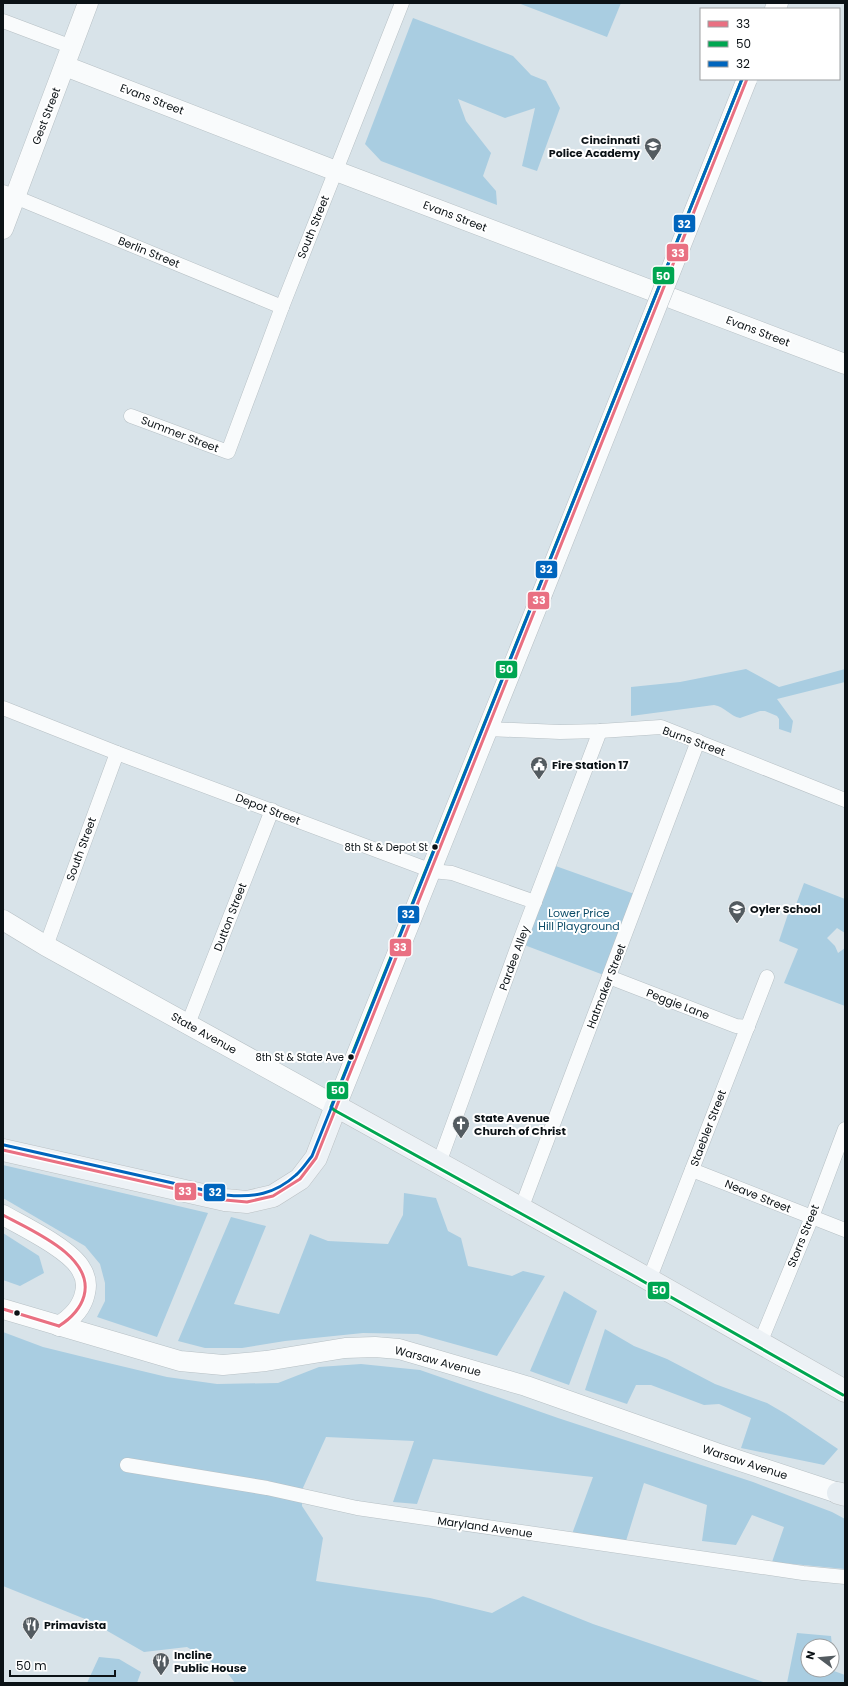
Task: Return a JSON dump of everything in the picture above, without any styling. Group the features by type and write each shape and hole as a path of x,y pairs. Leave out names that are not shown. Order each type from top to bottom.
{"main road":[{"name":"Gest Street","path":"3,229 9,195 65,66 88,3"},
{"name":"Evans Street","path":"65,66 336,171 845,364"},
{"path":"3,1150 225,1200 247,1202 273,1196 300,1179 316,1158 747,80"},
{"name":"State Avenue","path":"3,920 46,946 439,1163 845,1391"},
{"path":"3,1215 49,1242 71,1258 81,1268 86,1279 84,1300 70,1320 60,1326"},
{"name":"Warsaw Avenue","path":"3,1309 180,1361 223,1365 266,1361 345,1348 375,1347 399,1349 526,1386 716,1453 843,1494"}],"street":[{"name":"South Street","path":"228,452 282,306 402,3"},
{"path":"3,21 72,47"},
{"name":"Berlin Street","path":"9,195 282,306"},
{"name":"Summer Street","path":"131,416 228,452"},
{"name":"Depot Street","path":"3,708 117,753 432,870 452,873 535,902"},
{"name":"Burns Street","path":"491,721 560,732 661,727 845,800"},
{"name":"Pardee Alley","path":"439,1163 600,731"},
{"name":"Hatmaker Street","path":"521,1209 698,741"},
{"name":"South Street","path":"46,946 117,753"},
{"name":"Dutton Street","path":"188,1024 272,810"},
{"name":"Staebler Street","path":"649,1280 767,976"},
{"name":"Peggie Lane","path":"609,977 736,1026 748,1027"},
{"name":"Storrs Street","path":"760,1343 812,1217 845,1129"},
{"name":"Neave Street","path":"692,1170 845,1230"},
{"name":"Maryland Avenue","path":"127,1465 267,1488 357,1508 804,1573 845,1577"}],"green space":[{"path":"518,3 621,3 607,37"},
{"path":"413,18 513,56 531,75 546,81 560,108 537,171 522,166 535,108 505,118 458,99 466,121 491,153 483,176 496,191 497,205 381,161 365,144"},
{"path":"746,669 779,687 845,669 845,682 777,699 793,721 791,733 779,729 779,719 777,716 765,711 760,711 740,718 714,705 631,716 631,687 680,682"},
{"name":"Lower Price Hill Playground","path":"550,864 640,896 609,977 519,943"},
{"path":"804,883 845,899 845,933 837,928 827,938 835,946 838,953 845,948 845,1006 784,983 798,949 779,941 790,908 794,910"},
{"path":"3,1165 208,1213 157,1337 97,1317 105,1301 105,1283 100,1264 85,1246 3,1198"},
{"path":"404,1193 436,1198 448,1231 461,1238 468,1266 512,1276 523,1271 545,1276 497,1356 418,1334 363,1333 285,1341 242,1348 205,1348 178,1341 231,1217 266,1226 234,1304 279,1314 310,1234 328,1241 388,1244 403,1215"},
{"path":"3,1233 39,1256 44,1273 20,1286 3,1280"},
{"path":"564,1291 597,1311 569,1385 530,1371"},
{"path":"605,1329 634,1346 667,1359 715,1384 767,1403 838,1449 824,1465 741,1448 751,1418 719,1404 704,1405 651,1385 636,1385 627,1404 585,1390"},
{"path":"3,1332 43,1347 100,1361 167,1377 217,1384 278,1383 319,1367 361,1364 420,1370 558,1418 753,1482 832,1512 845,1519 845,1569 772,1562 784,1527 752,1515 736,1545 702,1541 707,1505 644,1483 626,1541 572,1534 593,1477 433,1459 417,1504 393,1502 414,1441 326,1437 302,1490 302,1506 323,1538 316,1581 430,1598 492,1613 523,1596 593,1624 766,1683 235,1683 226,1671 187,1647 144,1652 90,1621 3,1586"},
{"path":"797,1633 831,1636 831,1638 800,1638 800,1678 840,1678 840,1673 845,1675 845,1683 787,1683"},
{"path":"99,1657 119,1659 141,1672 137,1683 87,1683"}],"transit line":[{"name":"50","path":"742,80 331,1107 843,1395"},
{"name":"32","path":"4,1145 236,1196 254,1195 280,1187 298,1173 312,1156 742,80"},
{"name":"33","path":"3,1150 225,1200 247,1202 273,1196 300,1179 316,1158 747,80"},
{"name":"33","path":"3,1215 29,1228 58,1246 80,1269 85,1282 84,1296 80,1306 74,1314 59,1326"},
{"name":"33","path":"3,1309 59,1326"}],"place":[{"name":"Cincinnati Police Academy","path":"653,161"},
{"name":"Fire Station 17","path":"539,780"},
{"name":"8th St & Depot St","path":"435,847"},
{"name":"Oyler School","path":"737,924"},
{"name":"8th St & State Ave","path":"351,1057"},
{"name":"State Avenue Church of Christ","path":"461,1139"},
{"name":"Primavista","path":"31,1640"},
{"name":"Incline Public House","path":"161,1676"}]}
